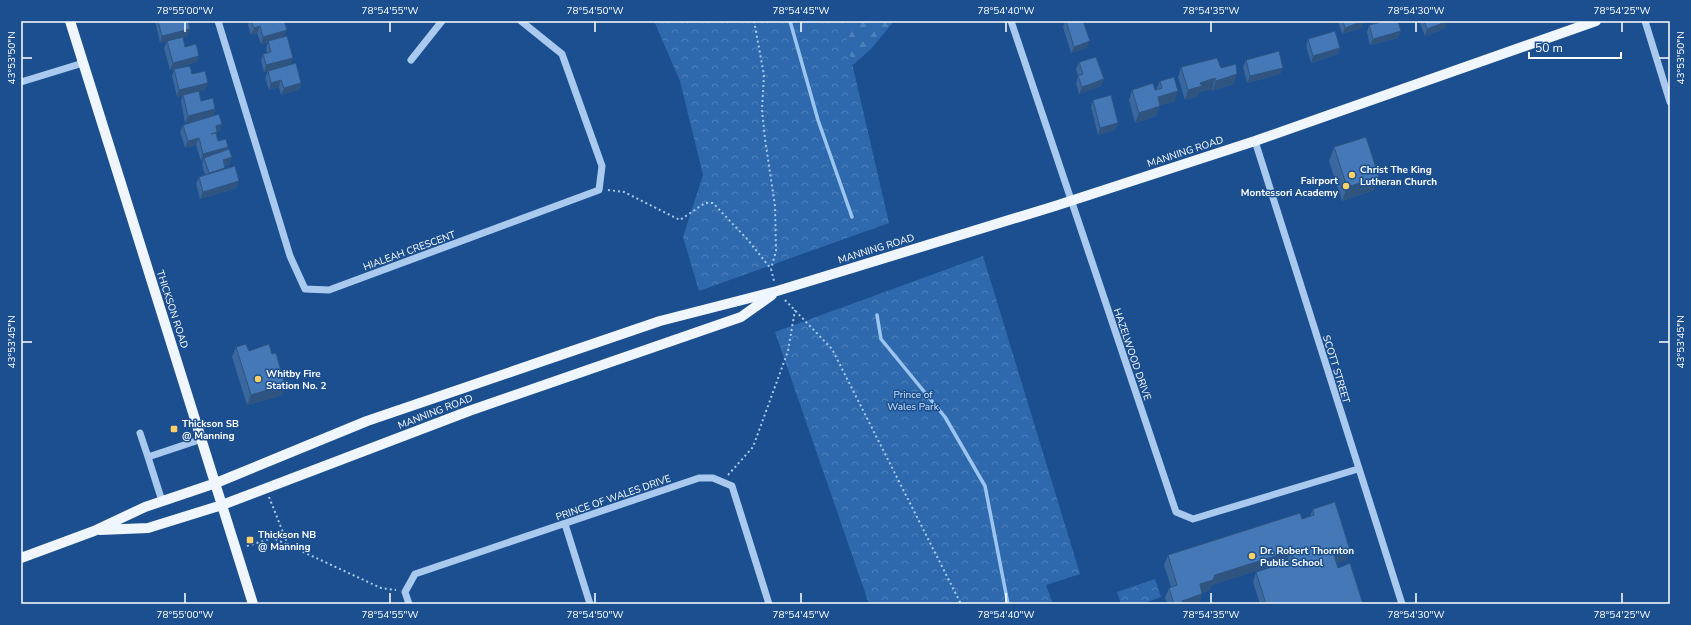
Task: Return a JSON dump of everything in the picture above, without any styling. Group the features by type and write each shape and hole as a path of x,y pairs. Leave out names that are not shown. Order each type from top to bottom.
{"main road":[{"name":"THICKSON ROAD","path":"70,21 253,604"},
{"name":"MANNING ROAD","path":"21,558 94,530 146,507 216,483 367,421 645,326 777,291 1071,201 1255,140 1596,21"},
{"name":"MANNING ROAD","path":"94,530 148,528 222,505 469,410 741,317 777,291"}],"street":[{"name":"HIALEAH CRESCENT","path":"218,21 290,256 304,289 329,290 599,190"},
{"path":"411,60 442,21"},
{"path":"521,21 562,54 602,166 599,190"},
{"name":"HAZELWOOD DRIVE","path":"1011,21 1176,512 1193,519 1358,469"},
{"path":"1645,21 1670,102"},
{"path":"21,82 83,63"},
{"name":"SCOTT STREET","path":"1255,140 1402,604"},
{"path":"140,433 162,502"},
{"path":"148,456 202,439"},
{"name":"PRINCE OF WALES DRIVE","path":"405,592 415,574 699,478 713,478 722,482"},
{"path":"722,482 732,486 769,604"},
{"path":"565,524 590,604"},
{"path":"405,592 409,604"}],"path":[{"path":"754,21 764,75 762,110 775,206 776,251 771,269"},
{"path":"599,190 624,192 680,220 705,203 713,203 748,240 771,269 777,291 832,349 961,604"},
{"path":"722,482 753,447 788,351 795,310"},
{"path":"266,489 288,545"},
{"path":"236,549 284,535"},
{"path":"274,538 381,588 405,592"}],"green space":[{"path":"654,21 847,21 846,37 889,223 699,291 683,237 703,175 680,81"},
{"path":"810,21 894,21 872,48 853,65"},
{"name":"Prince of Wales Park","path":"983,256 1080,574 1046,585 1053,604 869,604 775,332"},
{"path":"1155,579 1161,597 1142,604 1121,604 1117,592"}],"building":[{"path":"158,21 188,21 190,29 162,36"},
{"path":"251,21 284,21 287,30 263,37 260,26 254,28"},
{"path":"1066,21 1083,21 1090,41 1074,47"},
{"path":"1343,21 1363,21 1345,28"},
{"path":"1385,21 1398,21 1401,31 1373,39 1369,25"},
{"path":"1424,21 1448,21 1427,29"},
{"path":"1335,31 1340,48 1313,56 1308,39"},
{"path":"287,36 293,58 266,65 263,54 271,52 268,41"},
{"path":"183,37 185,47 196,44 199,56 173,63 167,41"},
{"path":"1279,51 1283,68 1250,76 1246,60"},
{"path":"1096,57 1104,79 1082,87 1078,76 1083,74 1079,62"},
{"path":"1217,58 1221,68 1236,64 1237,74 1216,81 1215,78 1200,83 1202,86 1188,90 1181,67"},
{"path":"296,63 301,83 284,88 281,80 271,83 268,71"},
{"path":"190,66 192,74 205,71 208,83 179,90 174,69"},
{"path":"1174,77 1178,91 1158,97 1160,106 1139,113 1132,90 1153,83 1155,90 1162,88 1160,81"},
{"path":"199,91 201,101 213,98 215,109 188,116 183,95"},
{"path":"1111,95 1118,123 1100,128 1093,100"},
{"path":"219,114 222,124 216,126 217,132 211,134 216,133 218,141 226,139 228,147 203,154 199,138 188,141 183,125"},
{"path":"1366,137 1379,177 1347,187 1334,147"},
{"path":"229,149 232,157 223,160 225,168 209,173 204,158"},
{"path":"235,166 239,181 203,192 199,177"},
{"name":"Whitby Fire Station No. 2","path":"246,344 249,351 269,344 272,354 276,353 285,385 251,395 236,347"},
{"path":"1335,502 1350,550 1334,555 1338,568 1350,563 1363,604 1266,604 1256,572 1294,560 1291,551 1215,575 1213,580 1200,584 1202,594 1182,601 1183,604 1174,604 1169,588 1177,585 1168,555 1300,513 1302,519 1314,515 1313,509"}],"waterway":[{"path":"790,21 818,120 852,217"},
{"path":"877,315 881,339 945,417 985,486 1008,604"}],"place":[{"name":"Christ The King Lutheran Church","path":"1352,175"},
{"name":"Fairport Montessori Academy","path":"1346,186"},
{"name":"Whitby Fire Station No. 2","path":"258,379"},
{"name":"Thickson SB @ Manning","path":"174,429"},
{"name":"Thickson NB @ Manning","path":"250,540"},
{"name":"Dr. Robert Thornton Public School","path":"1252,556"}]}
